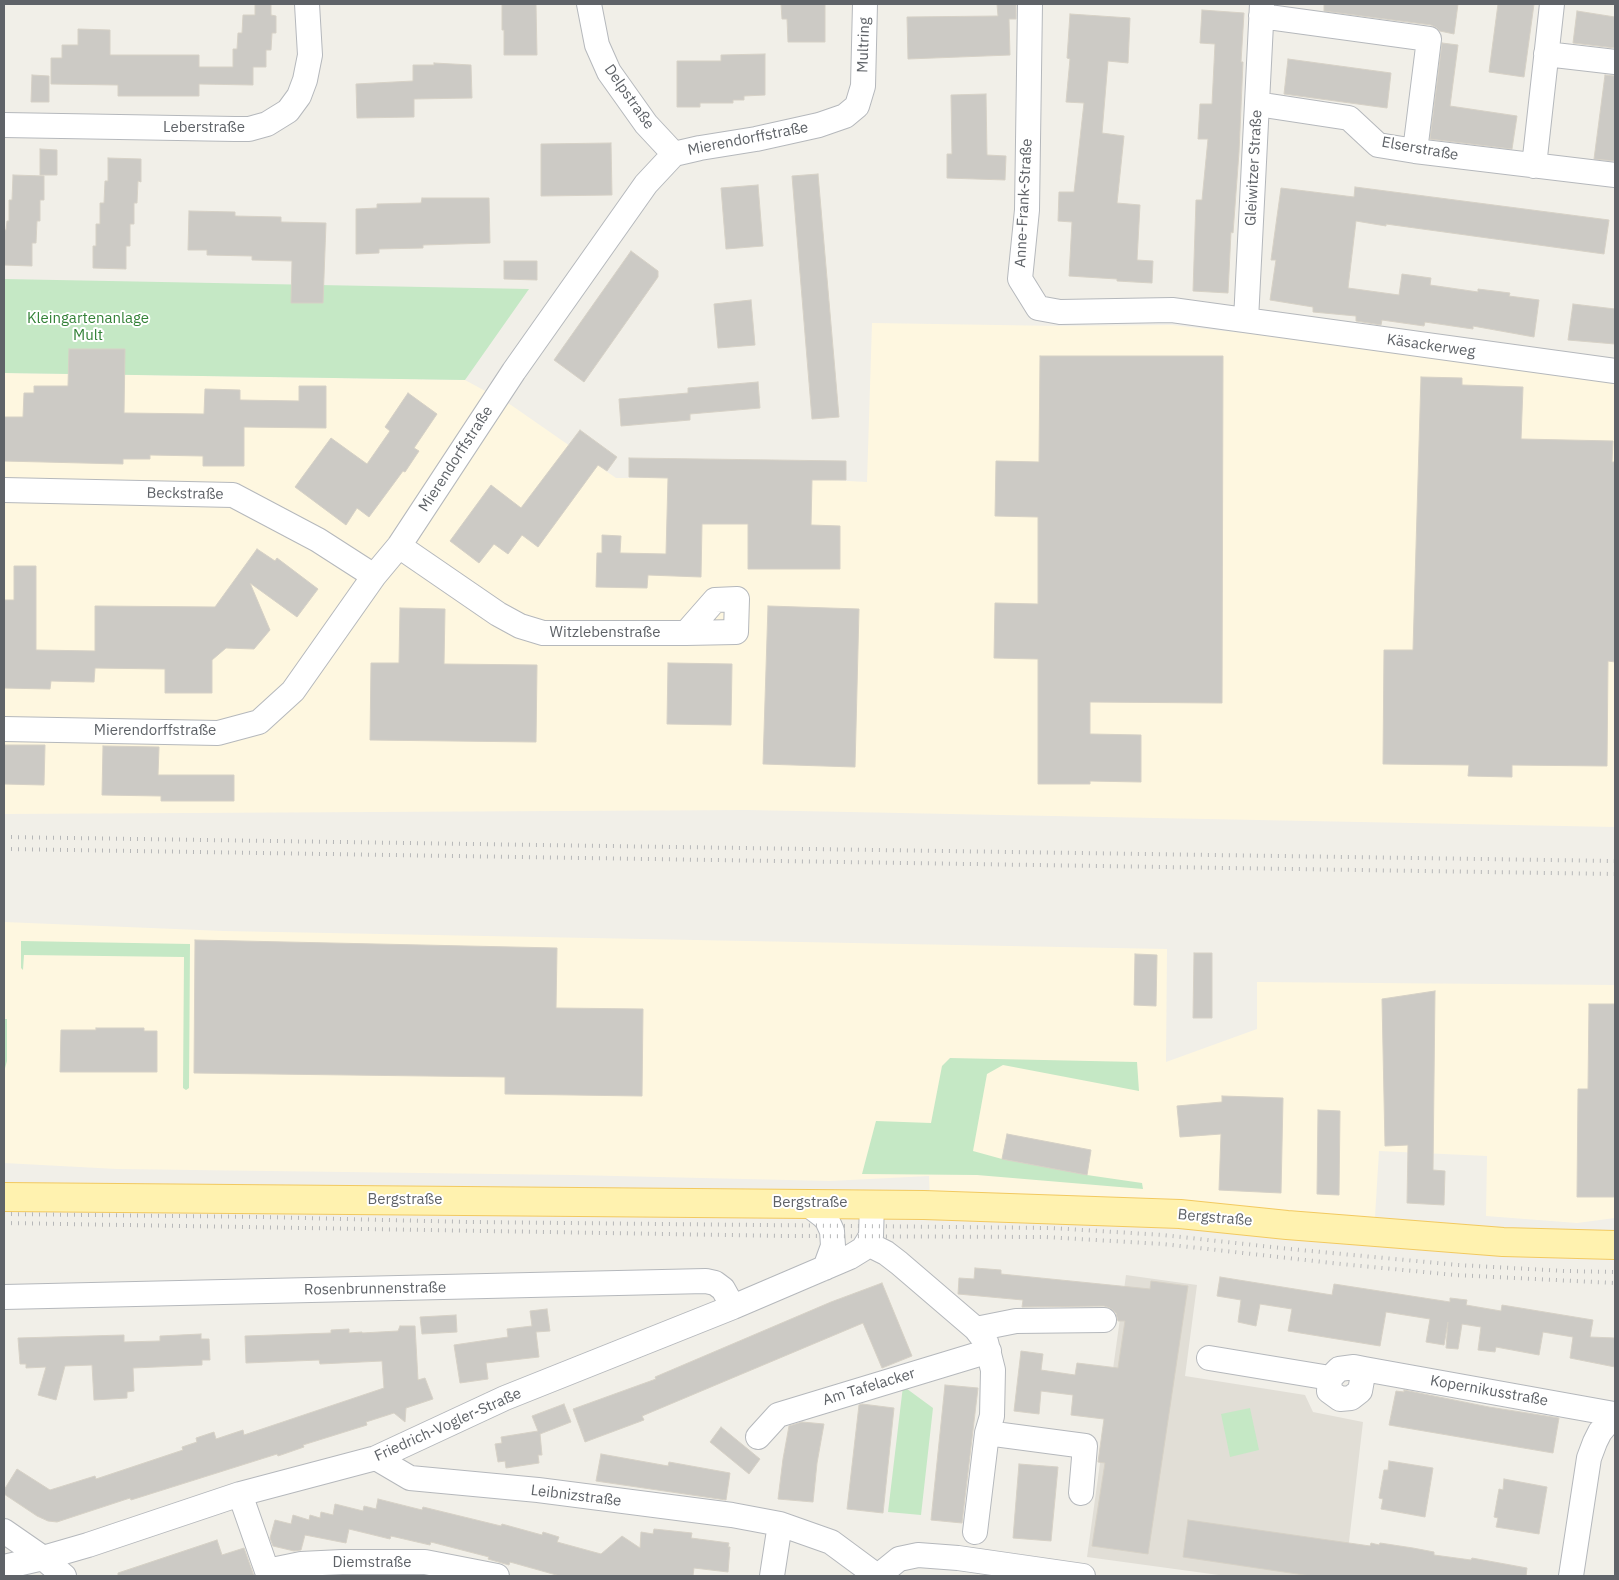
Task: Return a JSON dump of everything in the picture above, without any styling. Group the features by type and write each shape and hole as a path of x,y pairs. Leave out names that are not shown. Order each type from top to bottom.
{"main road":[{"name":"Bergstraße","path":"4,1197 872,1203 1180,1214 1503,1242 1615,1245"}],"street":[{"name":"Leberstraße","path":"4,125 235,130 249,129 267,124 288,111 299,96 305,80 310,55 308,4"},
{"name":"Delpstraße","path":"589,4 597,45 609,72 646,124 674,154"},
{"name":"Multring","path":"863,86 866,4"},
{"name":"Anne-Frank-Straße","path":"1030,4 1027,210 1020,279 1038,308 1060,312 1172,310 1246,320"},
{"path":"1534,166 1552,4"},
{"name":"Gleiwitzer Straße","path":"1246,320 1261,10 1429,39 1415,151"},
{"path":"1546,54 1615,62"},
{"name":"Mierendorffstraße","path":"4,728 218,733 259,722 293,691 374,576 399,546 559,306 646,184 674,154 811,127 845,116 857,106 863,86"},
{"name":"Elserstraße","path":"1257,104 1349,118 1378,144 1415,151 1615,175"},
{"name":"Käsackerweg","path":"1246,320 1615,371"},
{"name":"Beckstraße","path":"4,490 233,495 318,540 374,576"},
{"name":"Witzlebenstraße","path":"399,546 498,614 543,633 686,633"},
{"path":"806,1202 828,1220 832,1231 833,1246 825,1268"},
{"path":"872,1203 872,1231 868,1244 886,1253 976,1329 986,1342 989,1351 993,1370 992,1416 987,1433 975,1532"},
{"name":"Friedrich-Vogler-Straße","path":"4,1567 88,1545 240,1494 376,1458 505,1398 733,1307 825,1268 850,1257 868,1244"},
{"name":"Rosenbrunnenstraße","path":"4,1298 706,1282 715,1283 723,1289 733,1307"},
{"path":"976,1329 1016,1321 1104,1320"},
{"name":"Am Tafelacker","path":"758,1437 778,1414 989,1351"},
{"name":"Kopernikusstraße","path":"1209,1358 1330,1378 1329,1391 1340,1399 1351,1398 1360,1392 1364,1368 1615,1414 1600,1432 1589,1458 1571,1576"},
{"path":"987,1433 1085,1446 1080,1493"},
{"name":"Leibnizstraße","path":"376,1458 410,1478 538,1490 732,1515 780,1524 831,1542 878,1576 899,1559 918,1555 958,1558 1083,1576"},
{"name":"Diemstraße","path":"240,1494 267,1571 301,1564 425,1562 497,1576"},
{"path":"772,1576 780,1524"},
{"path":"4,1531 43,1558 64,1576"}],"shaded area":[{"path":"872,323 1061,326 1172,325 1242,333 1409,344 1615,378 1615,827 747,810 4,814 4,373 465,380 511,405 616,478 812,479 867,482"},
{"path":"4,922 224,931 1167,949 1166,1062 1257,1029 1257,982 1615,985 1615,1218 1577,1223 1486,1216 1487,1156 1379,1151 1375,1217 930,1203 929,1176 830,1181 573,1175 117,1169 4,1163"},
{"path":"1126,1275 1197,1285 1185,1376 1305,1395 1313,1412 1363,1422 1345,1576 1226,1576 1087,1557"}],"green space":[{"name":"Kleingartenanlage Mult","path":"4,279 529,289 465,380 4,373"},
{"path":"21,941 190,944 189,1088 186,1090 183,1088 184,957 24,955 23,970 21,968"},
{"path":"4,1019 7,1019 7,1061 4,1072"},
{"path":"950,1058 1137,1062 1139,1091 1003,1065 987,1074 973,1151 1002,1159 1142,1183 1143,1189 977,1175 862,1174 876,1121 931,1123 942,1066"},
{"path":"903,1386 933,1408 921,1515 888,1512"},
{"path":"1250,1408 1259,1450 1230,1457 1221,1414"}],"building":[{"path":"255,4 271,4 271,15 276,16 276,33 272,33 271,50 266,50 266,67 253,67 253,85 199,84 199,96 118,96 118,85 51,84 51,58 62,58 62,45 78,45 78,29 110,30 110,55 199,55 199,67 233,67 233,49 237,49 238,33 242,33 243,15 255,15"},
{"path":"502,4 536,4 537,55 504,55"},
{"path":"781,4 825,4 825,42 788,42 787,19 782,19"},
{"path":"997,4 1016,4 1016,19 1009,19 1010,55 908,59 907,17 998,16"},
{"path":"1324,4 1458,4 1454,34 1440,31 1431,25 1324,11"},
{"path":"1498,4 1534,4 1524,77 1489,72"},
{"path":"1202,10 1244,13 1239,152 1233,233 1231,232 1228,293 1193,291 1196,200 1202,200 1208,139 1198,139 1200,104 1212,104 1215,44 1200,43"},
{"path":"1577,11 1615,17 1615,48 1573,43"},
{"path":"1070,14 1130,18 1128,63 1108,61 1102,133 1124,136 1117,203 1140,205 1137,260 1153,261 1152,283 1069,276 1072,222 1058,221 1059,192 1074,192 1084,103 1066,102 1070,59 1067,58"},
{"path":"1442,43 1458,45 1450,106 1517,116 1512,149 1430,139"},
{"path":"765,54 765,95 744,96 744,100 733,100 733,103 700,103 700,107 677,107 677,61 721,61 721,55"},
{"path":"1288,59 1391,73 1387,108 1284,94"},
{"path":"434,63 471,65 472,98 414,99 414,117 357,118 356,84 413,81 413,65 434,65"},
{"path":"32,75 49,76 49,102 31,102"},
{"path":"1605,75 1615,76 1615,161 1594,159"},
{"path":"986,94 987,155 1006,156 1005,180 947,178 947,154 952,154 951,95"},
{"path":"611,143 612,195 541,196 541,144"},
{"path":"40,149 57,150 57,175 40,175"},
{"path":"108,158 141,159 141,182 138,181 137,203 134,203 134,224 130,224 130,246 126,246 126,269 93,268 96,224 100,224 100,203 104,203 105,181 108,181"},
{"path":"818,174 839,417 812,419 792,176"},
{"path":"13,175 44,176 44,200 40,200 40,221 37,221 36,243 32,243 32,266 4,265 4,230 6,230 7,221 9,221 9,200 12,200"},
{"path":"758,185 763,246 726,249 721,188"},
{"path":"1355,187 1609,220 1604,254 1356,221 1348,288 1399,295 1402,274 1431,278 1430,285 1478,292 1478,289 1510,293 1509,296 1539,300 1534,337 1473,326 1473,329 1425,322 1424,326 1382,320 1381,325 1356,321 1356,316 1313,312 1313,307 1270,300 1276,260 1271,260 1281,188 1354,197"},
{"path":"422,198 489,198 490,243 423,245 423,248 379,249 379,253 356,254 356,209 377,208 377,204 421,203"},
{"path":"189,211 235,212 235,216 281,217 281,222 326,223 323,303 291,303 292,261 252,260 252,256 207,255 207,250 188,250"},
{"path":"631,251 658,271 658,277 584,382 554,360"},
{"path":"504,261 537,261 537,280 504,279"},
{"path":"751,300 755,345 718,348 714,304"},
{"path":"1573,304 1615,309 1615,344 1568,340"},
{"path":"69,349 125,349 124,413 204,414 205,389 240,390 240,400 299,401 299,386 326,386 326,428 244,427 244,466 203,466 203,456 150,455 150,459 123,459 123,464 4,461 4,417 23,417 24,393 34,393 34,386 68,386"},
{"path":"1040,356 1223,356 1222,703 1090,702 1090,734 1141,735 1141,782 1090,781 1090,784 1038,784 1038,659 994,658 995,603 1038,604 1038,517 995,516 996,461 1039,462"},
{"path":"1421,377 1462,378 1462,385 1523,387 1521,439 1613,441 1612,462 1615,462 1615,662 1608,661 1607,766 1512,765 1512,777 1468,776 1469,765 1383,764 1384,650 1413,650"},
{"path":"758,382 760,408 690,414 690,420 621,426 619,399 688,393 688,388"},
{"path":"408,393 437,414 414,448 419,451 405,472 403,471 369,517 357,508 346,525 295,487 331,438 367,464 390,431 385,427"},
{"path":"580,430 617,457 607,471 598,465 538,547 522,535 508,554 494,544 479,563 450,541 491,485 521,508"},
{"path":"629,458 846,461 846,480 812,480 811,525 840,526 840,569 748,569 748,524 702,524 701,577 648,575 647,588 596,587 597,553 602,553 602,535 621,536 620,553 666,554 668,478 629,477"},
{"path":"257,549 275,561 277,558 318,589 297,617 250,583 270,630 254,649 226,648 212,660 212,693 165,693 165,669 95,668 94,682 51,681 50,689 4,688 4,600 14,600 14,566 36,566 36,650 95,651 95,606 215,607"},
{"path":"768,606 859,609 855,767 763,764"},
{"path":"400,608 445,609 444,664 537,665 536,742 370,740 371,663 399,663"},
{"path":"668,663 732,664 731,725 667,724"},
{"path":"4,745 45,745 44,785 4,784"},
{"path":"103,746 159,747 158,775 234,775 234,801 161,801 161,796 102,795"},
{"path":"195,940 557,948 556,1008 643,1009 642,1096 505,1094 505,1077 194,1073"},
{"path":"1194,953 1212,953 1212,1018 1193,1018"},
{"path":"1135,954 1157,955 1156,1006 1134,1005"},
{"path":"1435,991 1433,1170 1445,1171 1444,1205 1407,1203 1408,1145 1385,1146 1382,999"},
{"path":"1589,1004 1615,1004 1615,1197 1577,1197 1578,1089 1588,1089"},
{"path":"96,1028 144,1028 144,1031 157,1031 157,1072 60,1072 61,1030 96,1030"},
{"path":"1222,1096 1283,1098 1281,1193 1219,1190 1221,1134 1180,1137 1177,1106 1222,1102"},
{"path":"1318,1110 1340,1111 1339,1195 1317,1194"},
{"path":"1007,1134 1091,1150 1087,1175 1002,1159"},
{"path":"975,1268 1001,1270 1001,1274 1150,1289 1151,1281 1188,1286 1148,1554 1092,1546 1105,1463 1098,1462 1104,1419 1071,1415 1073,1395 1041,1391 1039,1414 1014,1411 1021,1351 1043,1354 1041,1370 1075,1375 1077,1363 1118,1368 1125,1321 1118,1321 1116,1313 1104,1306 1022,1307 1023,1300 958,1294 959,1278 974,1279"},
{"path":"1220,1277 1332,1295 1334,1284 1450,1302 1450,1298 1467,1300 1466,1305 1501,1311 1502,1305 1593,1320 1590,1337 1615,1338 1615,1367 1570,1358 1573,1337 1543,1332 1539,1355 1496,1347 1495,1352 1478,1350 1481,1327 1462,1324 1458,1349 1446,1348 1448,1322 1444,1345 1426,1342 1430,1319 1386,1312 1380,1346 1288,1331 1292,1309 1260,1304 1256,1326 1238,1322 1241,1300 1217,1296"},
{"path":"882,1283 912,1356 882,1368 863,1323 642,1416 644,1420 585,1442 573,1409 656,1379 655,1377 831,1302"},
{"path":"547,1309 550,1331 536,1332 539,1357 486,1363 488,1379 460,1383 454,1345 508,1337 507,1329 532,1326 530,1311"},
{"path":"456,1315 457,1332 422,1334 420,1317"},
{"path":"400,1326 415,1326 418,1380 425,1378 433,1399 406,1408 405,1422 394,1413 366,1422 367,1425 303,1445 304,1447 278,1456 277,1454 57,1522 48,1521 37,1516 4,1494 4,1490 17,1469 50,1490 95,1476 96,1479 183,1450 182,1447 197,1442 196,1438 214,1432 216,1439 243,1430 244,1435 384,1388 382,1361 320,1364 319,1360 246,1363 245,1336 331,1333 331,1330 349,1329 349,1333 398,1331"},
{"path":"201,1334 201,1339 209,1339 210,1360 202,1360 202,1365 133,1368 134,1391 127,1392 127,1398 94,1400 92,1365 65,1366 56,1400 38,1395 46,1367 26,1368 26,1364 20,1364 18,1338 124,1335 124,1342 160,1341 160,1336"},
{"path":"945,1385 978,1388 962,1523 931,1520"},
{"path":"1404,1390 1489,1407 1559,1418 1553,1453 1389,1425 1396,1391 1404,1392"},
{"path":"564,1404 571,1422 540,1434 542,1455 538,1455 539,1463 506,1468 505,1461 498,1462 495,1444 502,1443 501,1437 538,1431 532,1416"},
{"path":"859,1405 894,1408 883,1513 847,1509"},
{"path":"802,1422 824,1424 813,1502 778,1499 789,1426"},
{"path":"721,1427 760,1459 749,1474 710,1442"},
{"path":"601,1454 668,1466 669,1462 730,1473 726,1500 596,1481"},
{"path":"1389,1461 1433,1468 1425,1517 1381,1509 1383,1499 1379,1498 1384,1470 1388,1470"},
{"path":"1019,1464 1058,1467 1051,1541 1013,1538"},
{"path":"1504,1479 1547,1487 1539,1534 1496,1527 1498,1518 1494,1517 1499,1489 1503,1490"},
{"path":"378,1499 422,1510 423,1507 501,1526 502,1524 542,1535 543,1532 559,1537 557,1542 601,1554 622,1536 640,1548 641,1532 653,1534 654,1529 692,1533 691,1538 729,1543 728,1572 694,1568 693,1576 560,1576 510,1562 509,1565 488,1559 489,1557 431,1542 430,1545 391,1536 390,1539 349,1529 346,1543 305,1535 301,1550 294,1551 273,1546 270,1538 275,1520 291,1524 293,1515 309,1520 310,1515 320,1518 321,1512 333,1515 335,1504 363,1511 364,1506 376,1509"},
{"path":"1188,1520 1370,1546 1371,1543 1379,1545 1380,1543 1413,1548 1434,1552 1434,1555 1471,1560 1472,1558 1527,1568 1526,1576 1311,1576 1183,1557"},
{"path":"217,1540 222,1555 244,1548 254,1576 118,1576 118,1573"}],"railway":[{"path":"4,837 1615,861"},
{"path":"4,849 1615,874"},
{"path":"4,1214 469,1222 1051,1228 1163,1235 1458,1265 1615,1272"},
{"path":"4,1223 787,1236 1045,1237 1163,1244 1455,1275 1615,1283"}]}
